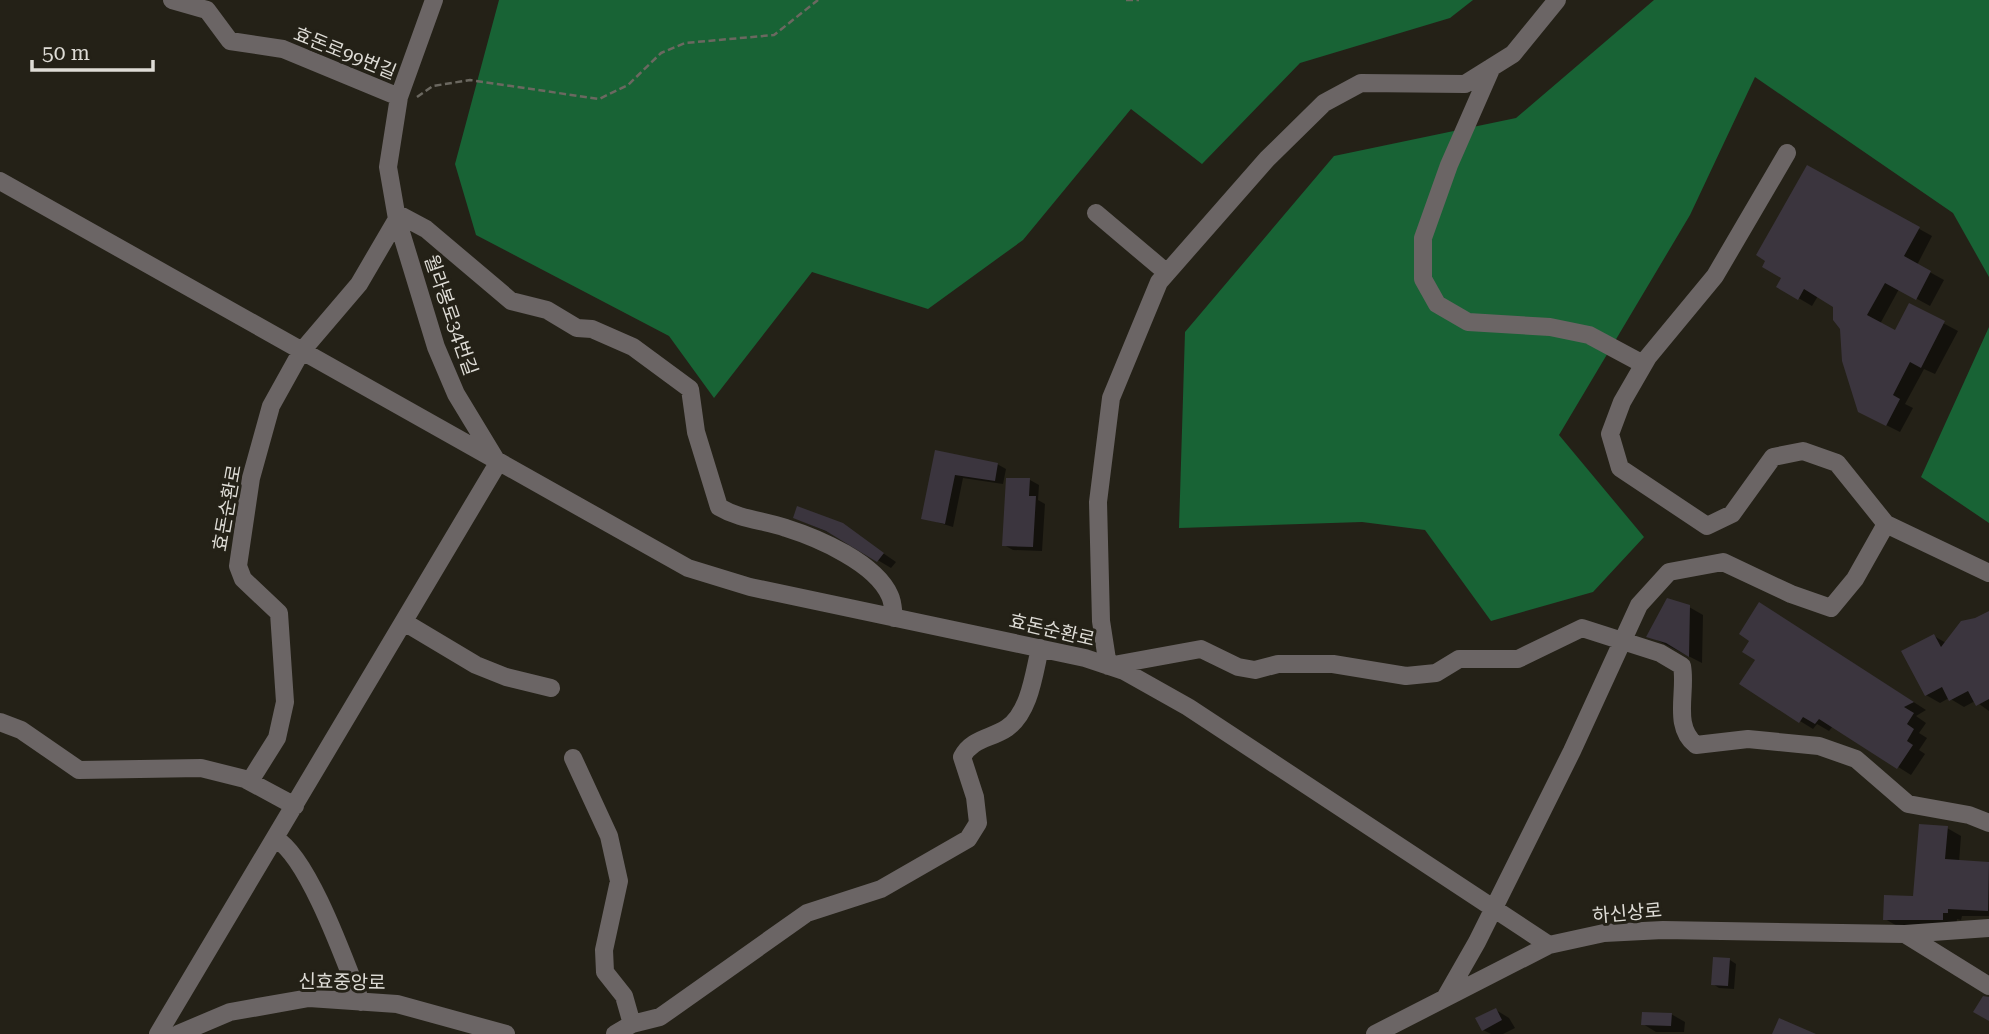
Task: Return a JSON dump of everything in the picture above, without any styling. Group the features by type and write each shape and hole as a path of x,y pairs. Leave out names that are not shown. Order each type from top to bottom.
{"street":[{"name":"효돈로99번길","path":"172,0 208,5 230,41 283,49 398,104"},
{"name":"월라봉로34번길","path":"434,0 398,104 388,167 397,216 436,347 456,394 498,463"},
{"path":"1557,0 1513,54 1465,84 1361,83 1324,103 1267,159 1159,282 1111,398 1098,502 1101,621 1108,666 1200,649 1238,667 1255,670 1278,664 1333,664 1406,676 1436,673 1459,659 1518,659 1581,628 1660,653 1682,666 1685,679 1682,714 1685,734 1696,745 1748,739 1819,746 1856,759 1908,804 1969,815 1989,824"},
{"path":"1492,67 1449,165 1423,238 1423,279 1437,304 1468,322 1550,327 1589,335 1643,364"},
{"path":"1787,153 1715,276 1643,364 1622,402 1610,434 1620,468 1707,526 1732,514 1773,457 1803,451 1838,463 1886,524 1989,573"},
{"name":"효돈순환로","path":"0,181 688,568 750,587 1040,648 1108,666 1188,708 1549,946"},
{"path":"1096,213 1167,273"},
{"name":"월라봉로34번길","path":"397,216 426,229 511,301 547,310 577,328 592,329 633,347 690,388 696,432 719,507 736,517 785,527 833,546 875,576 890,596 894,618"},
{"path":"301,352 359,284 397,216"},
{"name":"효돈순환로","path":"250,781 277,738 285,702 279,614 243,579 238,566 240,536 251,478 271,406 301,352"},
{"path":"158,1034 498,463"},
{"path":"1445,998 1493,910 1639,605 1669,572 1723,562 1791,594 1831,608 1855,579 1886,524"},
{"path":"404,622 476,665 506,677 551,688"},
{"path":"615,1034 632,1024 660,1017 807,913 881,889 968,839 978,823 975,797 962,757 967,747 1007,728 1019,715 1031,687 1040,648"},
{"path":"0,722 21,730 79,770 201,768 250,781 295,806"},
{"path":"573,758 609,836 619,881 604,950 605,972 624,996 632,1024"},
{"path":"276,839 288,846 326,914 361,1002"},
{"name":"하신상로","path":"1375,1034 1549,946 1604,933 1663,930 1905,934 1989,928"},
{"path":"1905,934 1989,986"},
{"name":"신효중앙로","path":"178,1034 243,1009 309,998 397,1004 506,1034"}],"path":[{"path":"398,104 433,86 470,80 598,99 628,85 661,52 685,43 774,35 818,0"},
{"path":"1126,0 1139,0"}],"green space":[{"path":"499,0 1473,0 1450,18 1300,63 1202,164 1131,109 1023,240 928,309 812,272 714,398 669,336 476,235 455,164"},
{"path":"1654,0 1989,0 1989,277 1953,213 1755,77 1690,215 1559,435 1644,537 1593,592 1491,621 1425,530 1362,522 1179,528 1185,332 1334,156 1516,118"},
{"path":"1989,327 1989,523 1921,477"}],"building":[{"path":"1807,165 1920,227 1904,256 1931,271 1916,300 1885,283 1867,315 1895,330 1909,303 1945,321 1921,368 1910,362 1893,395 1900,399 1886,426 1858,412 1842,361 1840,329 1833,320 1833,307 1804,289 1798,300 1776,287 1781,278 1762,267 1765,261 1756,255"},
{"path":"935,450 998,463 995,481 955,475 945,524 921,519"},
{"path":"1006,478 1030,478 1029,496 1036,496 1033,547 1002,546"},
{"path":"797,506 843,523 884,553 877,562 826,531 793,518"},
{"path":"1667,598 1690,605 1689,657 1666,643 1646,637"},
{"path":"1759,602 1914,702 1904,707 1914,713 1907,724 1914,729 1907,741 1913,745 1897,769 1819,719 1815,724 1803,717 1799,723 1739,684 1755,660 1742,652 1749,641 1739,634"},
{"path":"1989,611 1989,699 1976,706 1968,691 1949,701 1942,687 1925,696 1901,651 1934,634 1941,647 1961,621"},
{"path":"1919,824 1948,826 1945,859 1989,862 1988,911 1948,909 1948,913 1943,913 1943,920 1883,920 1884,895 1913,896"},
{"path":"1713,957 1730,958 1728,986 1711,985"},
{"path":"1983,996 1989,997 1989,1021 1973,1012"},
{"path":"1496,1008 1502,1020 1482,1031 1475,1018"},
{"path":"1642,1012 1672,1013 1671,1026 1641,1025"},
{"path":"1779,1018 1816,1034 1772,1034"}]}
